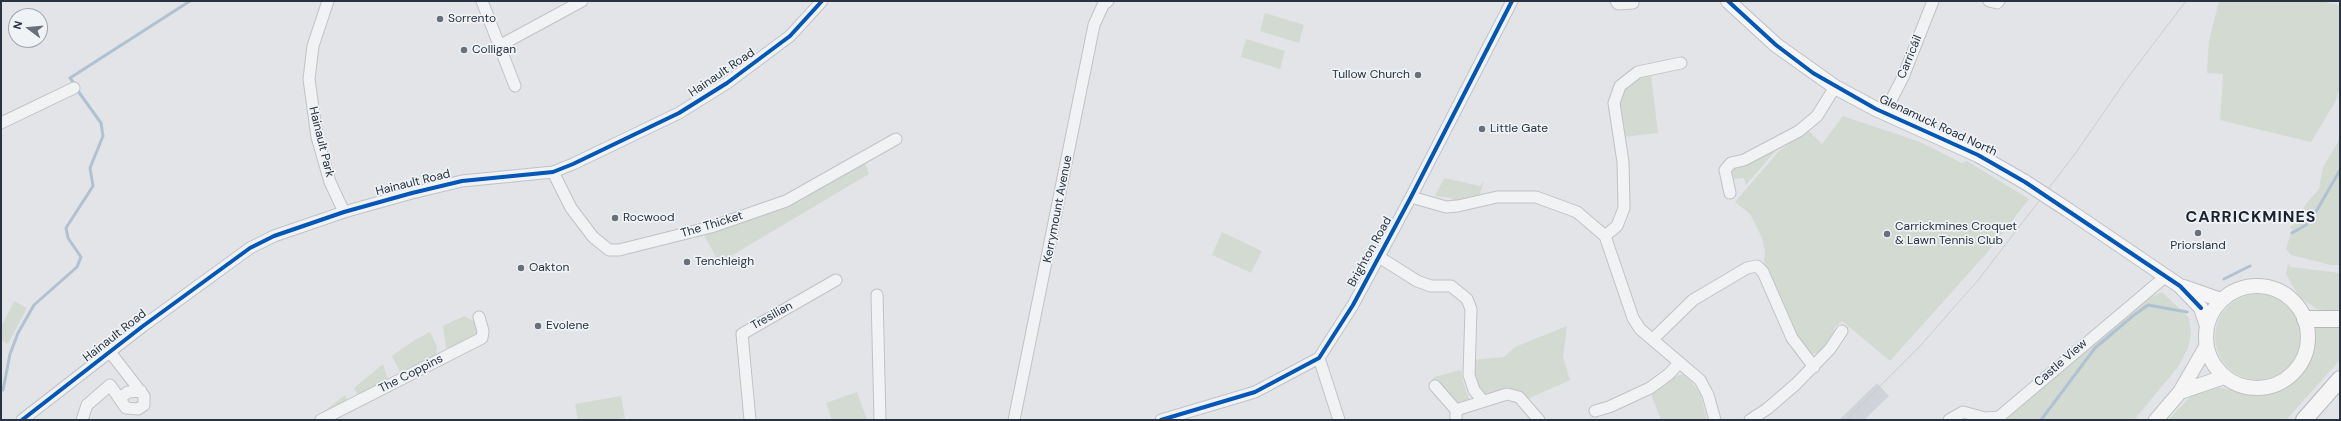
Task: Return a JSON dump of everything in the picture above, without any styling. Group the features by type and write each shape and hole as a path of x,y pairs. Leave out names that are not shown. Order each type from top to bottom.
{"highway":[{"path":"2305,318 2340,319"},
{"path":"2304,420 2340,379"}],"main road":[{"name":"Glenamuck Road North","path":"1728,1 1776,45 1835,87 1885,112 1978,154 2025,182 2166,276 2180,286 2201,308 2207,326"},
{"name":"Glenamuck Road North","path":"2180,286 2221,300"},
{"path":"2248,287 2270,287 2283,293 2294,302 2305,318 2308,330 2306,353 2295,372 2286,380 2271,387 2256,389 2235,384 2224,377 2212,362 2206,347 2207,326 2212,313 2221,300 2237,290 2248,287"},
{"path":"2156,420 2180,392 2206,347"},
{"path":"2180,392 2224,377"}],"street":[{"name":"Hainault Park","path":"328,1 310,56 309,79 317,137 330,182 344,212"},
{"path":"482,1 515,86"},
{"path":"500,46 582,1"},
{"name":"Hainault Road","path":"22,420 110,352 250,248 274,236 344,212 462,181 553,172 679,113 727,82 790,36 822,1"},
{"name":"Kerrymount Avenue","path":"1014,420 1094,25 1103,5 1108,1"},
{"name":"Brighton Road","path":"1161,420 1255,392 1319,358 1353,304 1379,257 1512,1"},
{"path":"1616,1 1618,4 1632,3"},
{"name":"Carricáil","path":"1885,112 1903,77 1933,1"},
{"path":"1989,1 1997,3 1999,1"},
{"path":"1605,236 1617,226 1624,208 1623,162 1614,103 1620,86 1638,72 1681,62"},
{"path":"1730,193 1725,170 1731,163 1744,160 1799,131 1817,116 1835,87"},
{"path":"1,123 74,88"},
{"name":"The Thicket","path":"553,172 571,208 593,237 609,250 619,250 711,227 786,201 896,139"},
{"path":"1411,197 1446,207 1458,206 1497,197 1536,198 1577,212 1605,236 1633,318 1640,328 1652,340 1700,380 1708,395 1715,420"},
{"path":"1379,257 1417,281 1431,286 1451,286 1467,299 1471,309 1469,375 1474,390 1483,401"},
{"path":"1652,340 1693,300 1747,268 1758,266 1763,272 1792,338 1814,367"},
{"name":"Castle View","path":"1949,420 1963,412 1984,418 1999,417 2166,276"},
{"name":"Tresilian","path":"750,420 742,334 836,280"},
{"path":"877,295 880,420"},
{"name":"The Coppins","path":"321,420 482,338 483,331 479,317"},
{"path":"1750,420 1785,394 1814,367 1830,349 1842,331"},
{"path":"82,420 87,405 110,385 126,408 138,409 144,405 144,396 141,391 110,352"},
{"path":"1319,358 1339,420"},
{"path":"1595,411 1609,407 1650,388 1669,374 1679,363"},
{"path":"1435,386 1456,415 1483,401 1507,394 1519,397 1539,420"},
{"path":"120,398 128,392 141,391"}],"shaded area":[{"path":"2219,1 2319,1 2340,5 2340,87 2335,102 2311,142 2220,120 2223,74 2207,73 2209,41"},
{"path":"1265,13 1304,25 1299,43 1260,31"},
{"path":"1246,39 1285,51 1280,69 1241,57"},
{"path":"1651,75 1658,133 1622,137 1618,107 1622,90 1637,79"},
{"name":"Carrickmines Croquet & Lawn Tennis Club","path":"1843,116 1920,142 1962,163 1967,161 2029,199 1985,255 1890,361 1842,321 1834,328 1834,335 1820,353 1812,354 1806,351 1794,335 1773,287 1764,262 1765,251 1762,238 1750,214 1735,202 1779,151 1808,130 1822,144"},
{"path":"2340,139 2340,265 2331,265 2291,255 2286,249 2292,230 2290,227 2299,220 2305,205 2319,189 2323,167"},
{"path":"1779,147 1746,185 1744,178 1734,179 1730,175 1732,166 1756,160"},
{"path":"865,163 869,174 719,263 703,233"},
{"path":"1444,178 1480,186 1484,181 1479,196 1454,201 1451,198 1435,196"},
{"path":"1222,232 1262,251 1251,273 1212,255"},
{"path":"2288,264 2291,267 2340,273 2340,309 2331,311 2317,309 2299,297 2286,274"},
{"path":"2162,292 2189,318 2191,334 2188,348 2178,367 2134,420 2006,420 2108,330 2146,300"},
{"path":"2258,294 2275,297 2289,306 2298,320 2301,337 2298,354 2289,368 2275,377 2258,380 2241,377 2227,368 2218,354 2215,337 2218,320 2227,306 2241,297"},
{"path":"14,301 27,308 8,344 1,340 1,327"},
{"path":"464,316 476,322 479,332 449,349 446,348 443,326"},
{"path":"2340,324 2340,360 2286,420 2168,420 2193,394 2206,389 2217,387 2260,396 2280,390 2298,376 2309,361 2314,344 2313,326"},
{"path":"1567,326 1563,357 1570,380 1525,400 1519,395 1488,400 1475,387 1473,360 1504,357 1515,347"},
{"path":"430,332 437,347 436,356 400,372 392,356 413,341"},
{"path":"383,364 388,380 359,395 357,394 354,388"},
{"path":"1461,370 1463,382 1469,399 1469,405 1464,411 1439,382 1431,381 1434,377"},
{"path":"1685,374 1700,393 1707,420 1661,420 1650,391 1678,375"},
{"path":"1877,383 1889,396 1864,420 1839,420"},
{"path":"857,392 867,420 832,420 826,403"},
{"path":"345,395 347,399 345,402 322,413"},
{"path":"621,396 625,418 609,420 578,420 575,404"}],"waterway":[{"path":"73,82 70,78 190,1"},
{"path":"3,390 10,354 18,333 34,305 77,267 81,257 68,238 66,228 93,186 90,168 103,136 101,123 78,91"},
{"path":"2292,233 2306,225 2317,210 2340,170"},
{"path":"2224,279 2250,266"},
{"path":"2041,420 2095,348 2134,315 2148,305 2187,312"}],"tram line":[{"path":"1846,420 1921,345 1979,279 2075,154 2126,80 2186,1"}],"cycle path":[{"path":"22,420 143,326 250,248 274,236 344,212 412,193 462,181 553,172 573,164 679,113 727,83 790,36 822,1"},
{"path":"1161,420 1255,392 1319,358 1353,305 1411,197 1512,1"},
{"path":"1728,1 1776,45 1813,73 1876,109 1978,155 2025,182 2180,286 2201,308"}],"place":[{"name":"Sorrento","path":"440,19"},
{"name":"Colligan","path":"464,50"},
{"name":"Tullow Church","path":"1418,75"},
{"name":"Little Gate","path":"1482,129"},
{"name":"Rocwood","path":"615,218"},
{"name":"Priorsland","path":"2198,233"},
{"name":"Carrickmines Croquet & Lawn Tennis Club","path":"1887,234"},
{"name":"Tenchleigh","path":"687,262"},
{"name":"Oakton","path":"521,268"},
{"name":"Evolene","path":"538,326"}],"district":[{"name":"CARRICKMINES","path":"2251,218"}]}
